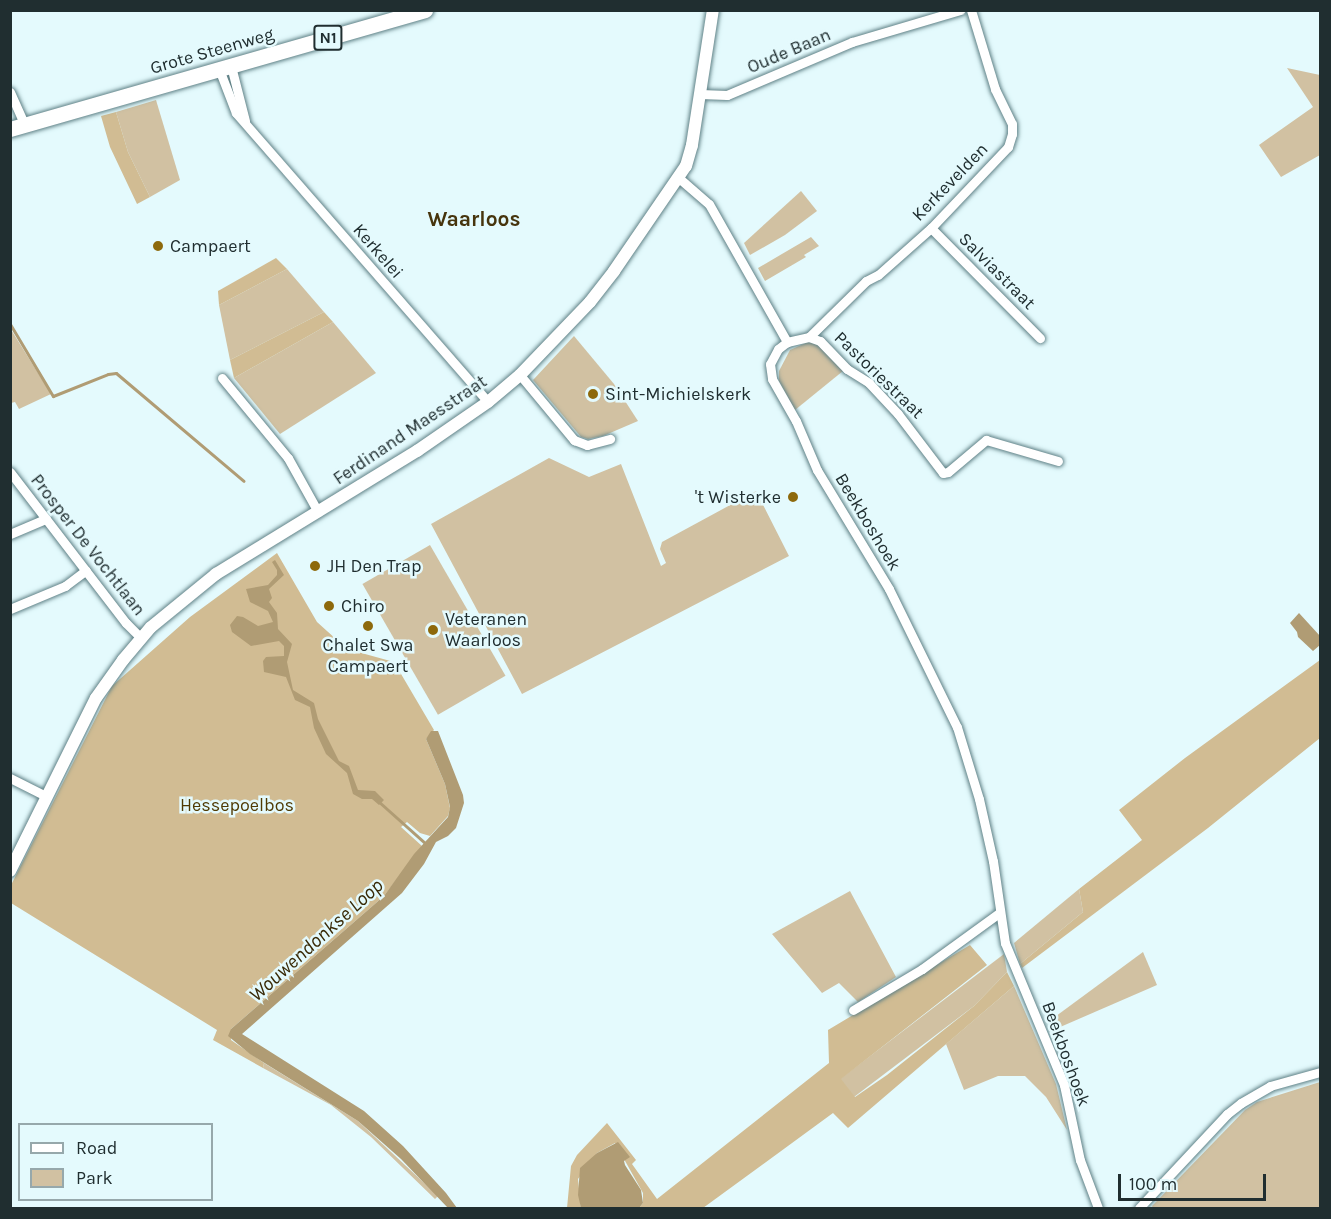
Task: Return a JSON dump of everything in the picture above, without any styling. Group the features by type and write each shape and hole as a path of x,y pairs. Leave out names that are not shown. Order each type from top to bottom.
{"main road":[{"name":"Grote Steenweg","path":"15,126 425,10"}],"street":[{"name":"Ferdinand Maesstraat","path":"10,871 96,698 141,638 216,574 417,451 488,402 520,375 596,294 680,179 692,145 713,10"},
{"name":"Oude Baan","path":"700,94 728,95 852,42 960,10"},
{"name":"Kerkevelden","path":"809,337 866,281 878,275 931,228 1008,147 1012,124 995,89 971,10"},
{"name":"Kerkelei","path":"225,68 236,113 488,402"},
{"path":"10,92 15,126"},
{"path":"680,179 709,204 787,342"},
{"name":"Salviastraat","path":"931,228 1040,338"},
{"name":"Pastoriestraat","path":"787,342 809,337 820,340 847,369 869,383 916,435 943,473 948,472 986,440 1058,461"},
{"name":"Beekboshoek","path":"787,342 778,349 770,363 772,380 795,421 817,470 889,589 957,727 979,799 993,861 1005,943 1064,1084 1080,1160 1098,1209"},
{"path":"520,375 574,440 587,445 610,440"},
{"path":"222,378 288,458 318,512"},
{"name":"Prosper De Vochtlaan","path":"10,472 141,638"},
{"path":"10,534 46,519"},
{"path":"10,609 65,586 86,570"},
{"path":"10,777 46,796"},
{"path":"854,1010 922,969 999,913"},
{"path":"1139,1209 1227,1114 1241,1103 1270,1086 1320,1072"}],"green space":[{"path":"1287,68 1320,75 1320,155 1281,177 1259,145 1313,107"},
{"path":"156,100 180,180 150,197 128,152 116,112"},
{"path":"116,112 128,152 150,197 137,204 110,147 101,116"},
{"path":"801,191 817,211 785,235 750,255 744,243"},
{"path":"811,237 819,246 804,255 806,257 765,281 758,268"},
{"path":"276,258 287,269 219,305 218,291"},
{"path":"287,269 324,312 230,360 219,305"},
{"path":"324,312 333,322 234,378 230,360"},
{"path":"333,322 376,373 280,434 234,378"},
{"path":"10,328 51,394 19,409 15,402 11,403"},
{"path":"574,336 614,384 638,421 603,436 588,439 581,437 533,380"},
{"path":"808,342 818,345 843,371 795,410 779,381 779,371 790,350"},
{"path":"549,458 589,477 621,464 661,566 666,563 660,549 662,542 756,491 789,556 522,694 431,524"},
{"name":"Veteranen Waarloos","path":"430,545 506,676 438,715 362,584"},
{"name":"Hessepoelbos","path":"277,553 317,622 347,649 394,662 434,730 426,739 445,784 450,808 448,816 430,836 420,833 407,822 401,827 422,846 384,896 231,1029 231,1040 264,1063 263,1068 213,1040 217,1030 11,903 10,887 112,686 190,617"},
{"path":"1320,660 1320,738 1208,828 1022,968 1020,964 1083,912 1079,889 1142,840 1119,810 1185,758"},
{"path":"1079,889 1083,912 1020,964 1014,943"},
{"path":"850,891 896,977 858,1002 839,983 822,993 772,934"},
{"path":"970,945 987,965 841,1079 855,1097 887,1075 974,1006 1007,972 1014,986 848,1128 833,1113 703,1208 639,1208 643,1203 643,1193 615,1143 597,1153 578,1179 581,1208 567,1208 571,1166 577,1155 607,1123 636,1160 632,1164 657,1199 829,1063 828,1030"},
{"path":"1143,952 1157,985 1051,1031 1048,1022"},
{"path":"1004,954 1007,972 974,1006 854,1097 840,1079"},
{"path":"1014,986 1056,1084 1067,1130 1046,1097 1025,1076 998,1076 964,1090 946,1044"},
{"path":"264,1063 358,1121 438,1196 435,1199 371,1137 331,1105 263,1068"},
{"path":"1320,1082 1320,1208 1153,1208 1152,1206 1245,1110 1257,1102"}],"shaded area":[{"path":"275,560 284,575 269,589 272,598 269,602 277,613 278,629 292,644 287,662 293,690 314,703 318,719 339,761 349,766 358,790 375,791 384,800 379,805 372,799 362,799 353,794 347,773 326,754 314,728 310,707 295,700 286,677 264,672 263,661 266,657 284,656 284,646 279,641 251,646 232,632 230,625 237,616 258,626 273,622 268,611 250,602 246,589 268,585 277,575 272,562"},
{"path":"1299,613 1320,636 1320,645 1313,651 1298,637 1290,623"},
{"path":"431,731 438,731 463,795 464,803 456,828 448,836 436,842 424,864 402,893 242,1034 364,1111 403,1146 457,1208 448,1208 401,1159 358,1121 250,1054 228,1036 231,1029 384,896 414,854 448,817 450,807 445,784 426,739"},
{"path":"618,1142 630,1157 624,1161 625,1165 641,1190 643,1203 639,1208 581,1208 578,1195 580,1168 597,1153"}],"waterway":[{"name":"Wouwendonkse Loop","path":"10,324 53,396 108,374 116,373 244,481"},
{"name":"Wouwendonkse Loop","path":"378,801 426,844"}],"place":[{"name":"Campaert","path":"158,246"},
{"name":"Sint-Michielskerk","path":"593,394"},
{"name":"'t Wisterke","path":"793,497"},
{"name":"JH Den Trap","path":"315,566"},
{"name":"Chiro","path":"329,606"},
{"name":"Chalet Swa Campaert","path":"368,626"},
{"name":"Veteranen Waarloos","path":"433,630"}],"district":[{"name":"Waarloos","path":"474,219"}]}
